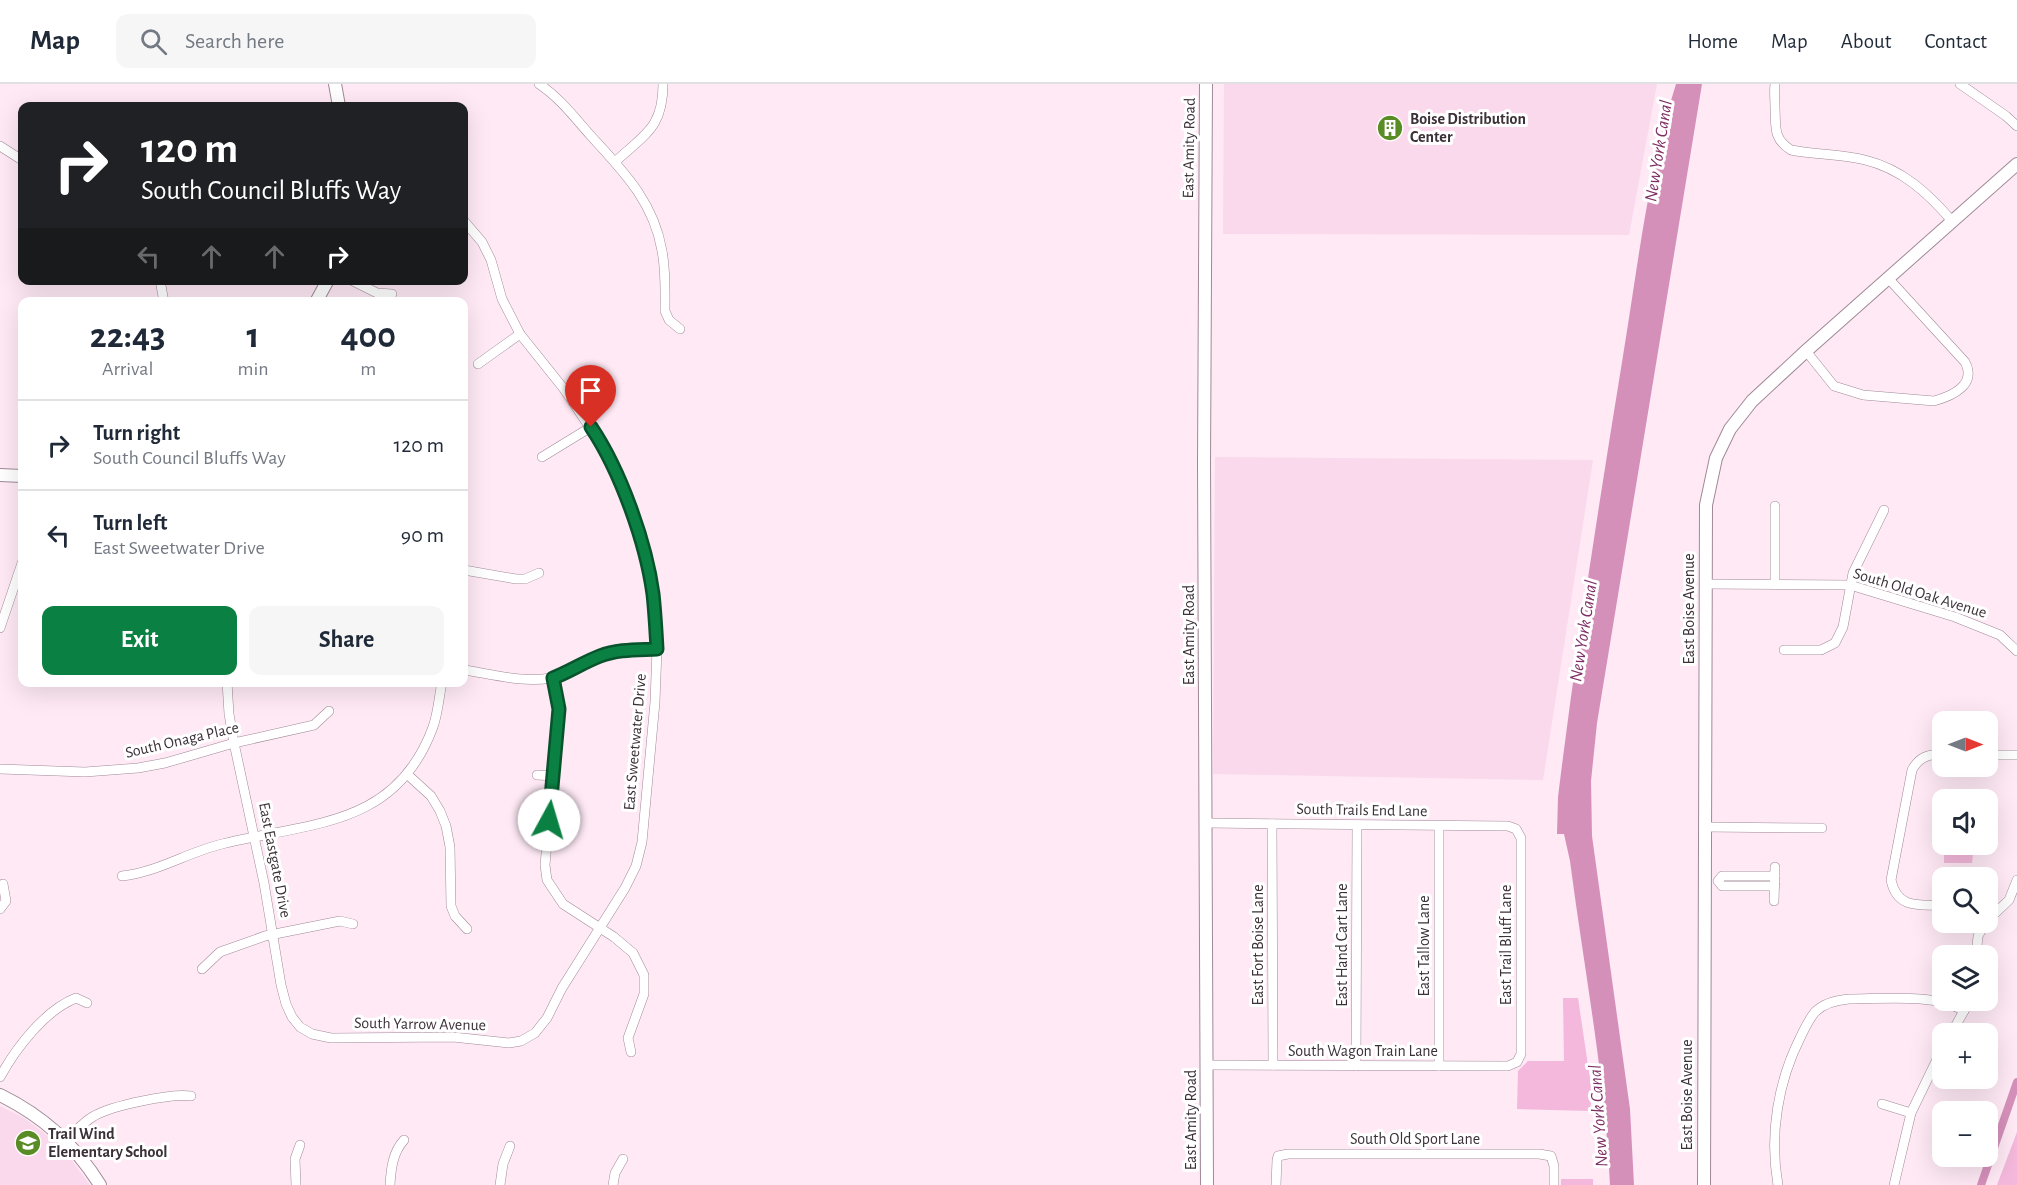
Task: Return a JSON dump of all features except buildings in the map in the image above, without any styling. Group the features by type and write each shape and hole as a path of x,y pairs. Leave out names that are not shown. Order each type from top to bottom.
{"street":[{"path":"335,84 338,102"},
{"path":"541,84 641,193 655,222 663,253 665,311 669,320 680,329"},
{"path":"615,162 653,126 658,118 662,109 663,84"},
{"name":"East Amity Road","path":"1206,84 1204,395 1207,1185"},
{"path":"1775,84 1774,127 1778,139 1791,150 1866,160 1887,167 1926,192 1952,221"},
{"path":"1960,84 2017,126"},
{"path":"0,146 18,157"},
{"name":"East Boise Avenue","path":"1704,1185 1706,505 1716,458 1730,429 1752,401 2017,164"},
{"name":"East Sweetwater Drive","path":"468,226 482,242 502,299 520,334 591,427 625,495 643,548 653,593 657,649 656,702 642,842 636,866 625,888 562,988 542,1027 527,1038"},
{"path":"1806,351 1834,386 1863,395 1934,401 1962,388 1969,379 1965,362 1888,278"},
{"path":"361,285 377,293 392,294"},
{"path":"478,364 520,334"},
{"path":"542,457 591,427"},
{"path":"0,475 18,476"},
{"path":"1775,506 1775,585"},
{"path":"1784,650 1821,650 1835,643 1843,627 1853,573 1884,510"},
{"path":"468,571 516,579 525,579 539,573"},
{"path":"0,628 18,575"},
{"name":"South Old Oak Avenue","path":"1705,584 1850,585 1955,617 2000,635 2016,646"},
{"path":"468,671 530,680 553,678 607,654 657,649"},
{"path":"553,678 559,709 545,865 547,880 563,904 633,953 644,975 644,994 628,1038 631,1052"},
{"name":"East Eastgate Drive","path":"227,687 234,743 255,837 281,985 292,1017 300,1027 312,1035"},
{"path":"123,876 142,874 213,846 333,820 359,811 386,797 408,775 422,752 434,726 441,687"},
{"name":"South Onaga Place","path":"0,769 114,771 165,763 234,743 315,725 329,711"},
{"path":"1932,755 1920,759 1912,770 1891,880 1898,895 1912,905 1932,905"},
{"path":"1998,755 2017,755"},
{"path":"408,775 431,796 441,811 450,847 451,906 455,916 467,929"},
{"path":"537,775 554,776"},
{"name":"South Trails End Lane","path":"1206,823 1508,826 1516,830"},
{"name":"East Fort Boise Lane","path":"1272,824 1273,1065"},
{"name":"East Hand Cart Lane","path":"1356,1066 1357,825"},
{"name":"East Tallow Lane","path":"1439,826 1439,1066"},
{"path":"1704,827 1822,828"},
{"name":"East Trail Bluff Lane","path":"1516,830 1521,838 1521,1054 1517,1062"},
{"path":"1704,881 1718,881 1722,876 1774,876 1774,901"},
{"path":"1998,911 2009,900 2017,880"},
{"path":"0,909 6,900 3,884"},
{"path":"202,969 220,952 273,934 340,921 353,924"},
{"path":"0,1077 11,1059 51,1011 76,998 87,1003"},
{"path":"1778,1185 1775,1170 1774,1131 1780,1096 1788,1064 1815,1012 1837,1000 1932,1000"},
{"path":"1957,1023 1964,1011"},
{"name":"South Yarrow Avenue","path":"312,1035 331,1038 453,1037 508,1043 527,1038"},
{"name":"South Wagon Train Lane","path":"1208,1065 1508,1066 1517,1062"},
{"path":"1894,1185 1911,1113 1932,1070"},
{"path":"0,1095 26,1110 66,1141 100,1185"},
{"path":"66,1141 86,1121 102,1112 167,1095 191,1096"},
{"path":"1882,1104 1911,1113"},
{"path":"390,1185 390,1171 396,1149 404,1140"},
{"path":"296,1185 296,1159 300,1145"},
{"path":"500,1185 510,1146"},
{"name":"South Old Sport Lane","path":"1276,1185 1278,1156 1288,1154 1539,1154 1551,1156 1554,1166 1554,1185"},
{"path":"613,1185 615,1173 623,1158"}],"shaded area":[{"path":"1224,84 1657,84 1629,235 1223,234"},
{"path":"1215,457 1593,460 1543,780 1213,774"},
{"path":"1944,855 1973,855 1972,863 1944,863"},
{"path":"1563,998 1578,998 1592,1092 1590,1111 1517,1109 1518,1071 1528,1061 1564,1061"},
{"name":"Trail Wind Elementary School","path":"0,1106 24,1118 44,1133 67,1154 90,1185 0,1185"},
{"path":"2017,1132 2017,1185 1997,1185"},
{"path":"1561,1179 1593,1179 1593,1185 1561,1185"}],"water":[{"name":"New York Canal","path":"1676,84 1702,84 1597,723 1591,781 1592,836 1630,1109 1634,1185 1610,1185 1599,1063 1570,861 1564,834 1557,834 1558,797 1588,576 1645,219 1658,151"}],"waterway":[{"path":"1981,1185 2017,1082"}],"place":[{"name":"Boise Distribution Center","path":"1390,128"},
{"name":"Trail Wind Elementary School","path":"28,1143"}],"route":[{"path":"549,820 559,709 553,678 599,656 615,652 657,649 653,593 643,548 625,495 591,427"}]}
